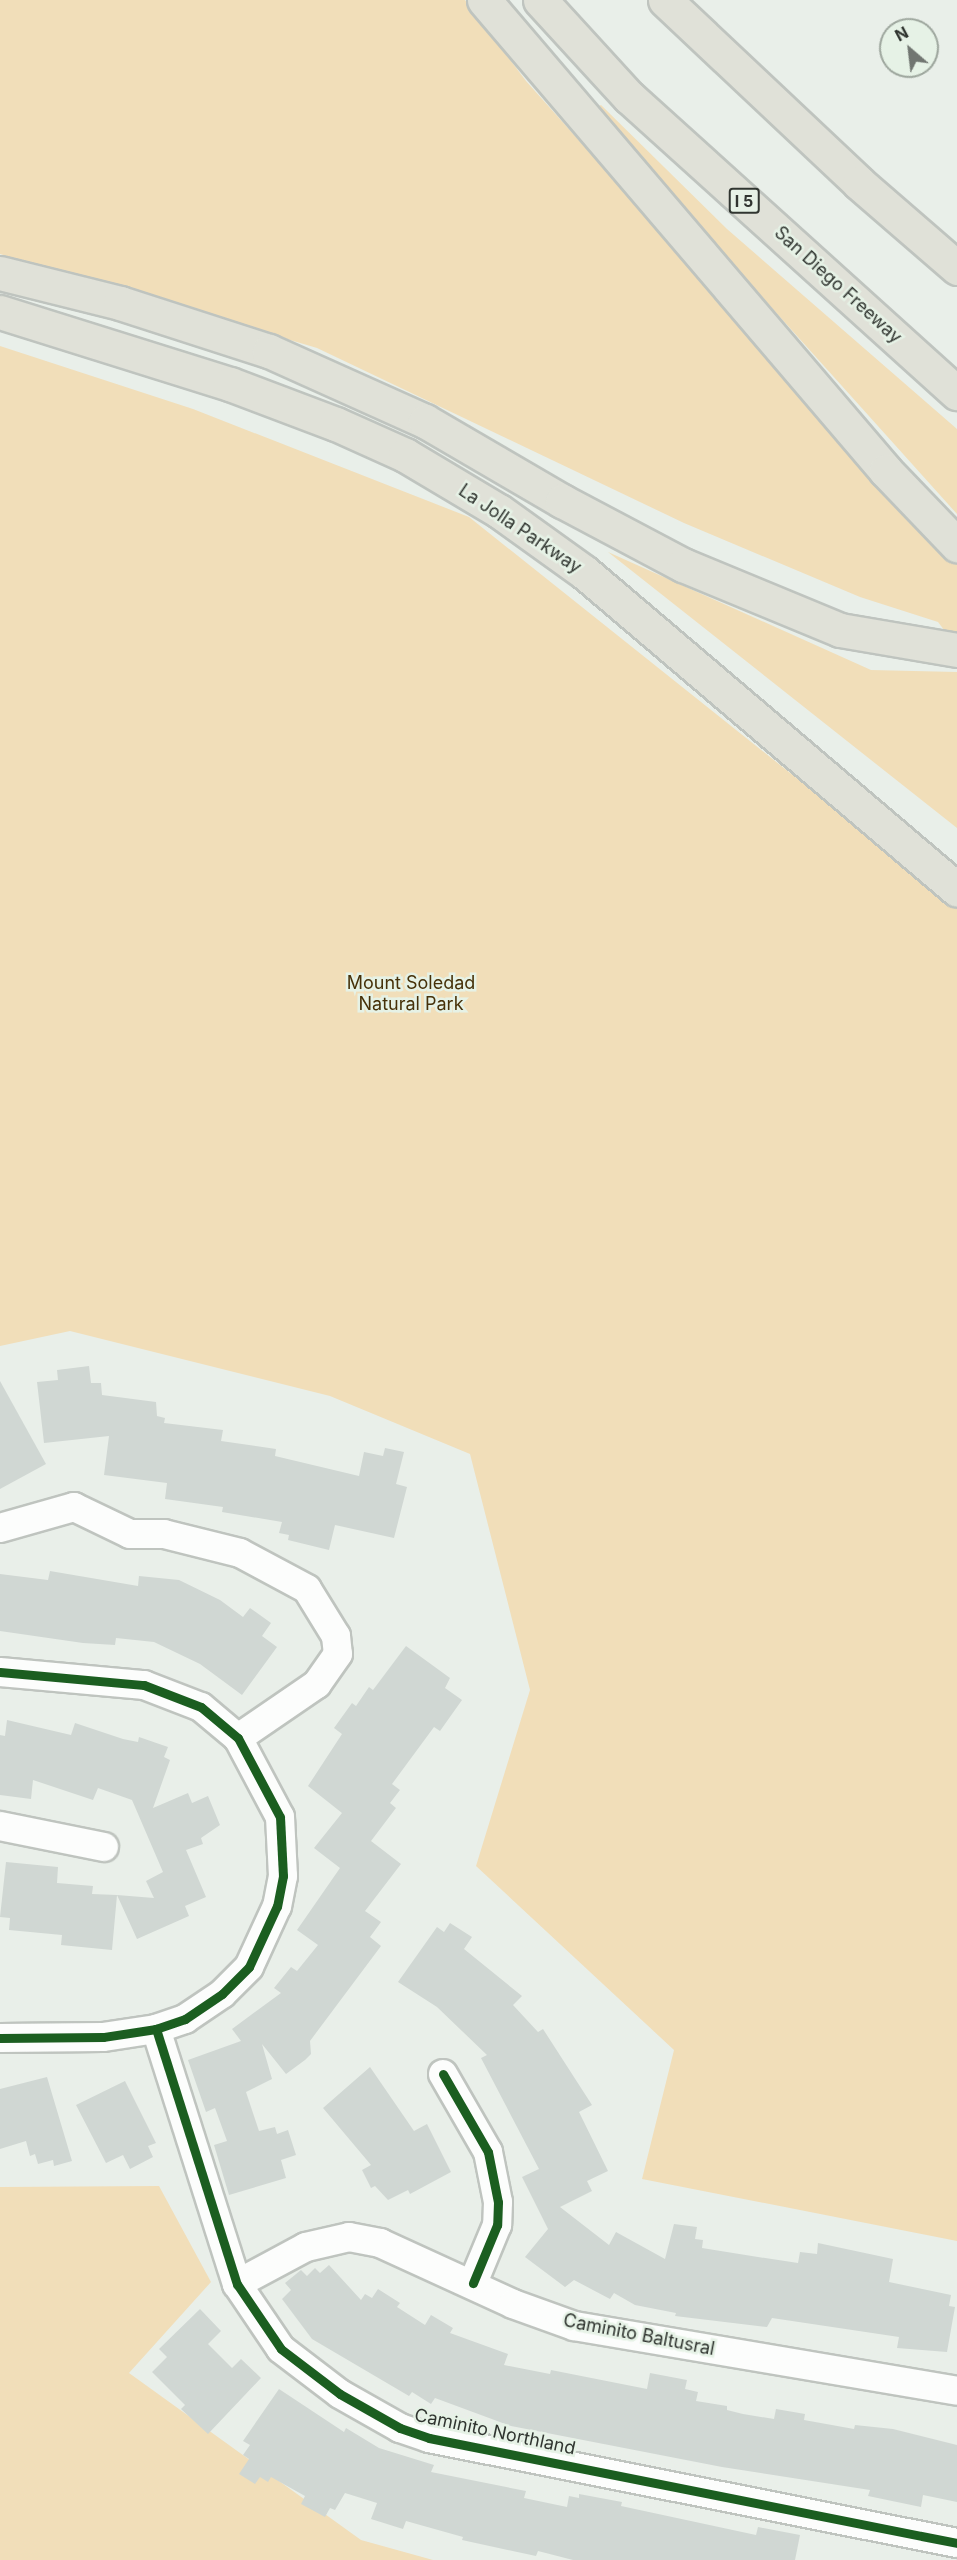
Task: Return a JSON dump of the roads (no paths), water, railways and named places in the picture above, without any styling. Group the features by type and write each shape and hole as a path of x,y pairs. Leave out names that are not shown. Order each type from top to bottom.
{"highway":[{"path":"484,0 886,471 957,545"},
{"name":"San Diego Freeway","path":"540,0 629,97 957,393"},
{"path":"665,0 859,183 957,268"},
{"path":"859,183 957,245"},
{"path":"0,273 120,303 269,351 425,421 562,501 683,565 840,630 957,650"},
{"name":"La Jolla Parkway","path":"0,312 230,384 336,424 414,461 500,511 584,572 957,890"},
{"path":"883,828 957,898"}],"street":[{"path":"0,1528 74,1507 130,1534 164,1534 240,1553 307,1589 336,1636 338,1654 317,1684 238,1738"},
{"path":"0,1672 144,1685 201,1707 238,1738 280,1817 283,1876 277,1906 249,1967 222,1994 185,2019 156,2029 103,2037 0,2038"},
{"path":"0,1826 104,1847"},
{"name":"Caminito Northland","path":"156,2029 237,2284 282,2349 340,2394 400,2428 429,2438 957,2543"},
{"path":"443,2074 488,2152 498,2202 497,2225 473,2283"},
{"name":"Caminito Baltusral","path":"237,2284 306,2247 348,2237 380,2244 473,2283 513,2304 574,2326 957,2391"}],"park label":[{"name":"Mount Soledad Natural Park","path":"411,994"}]}
